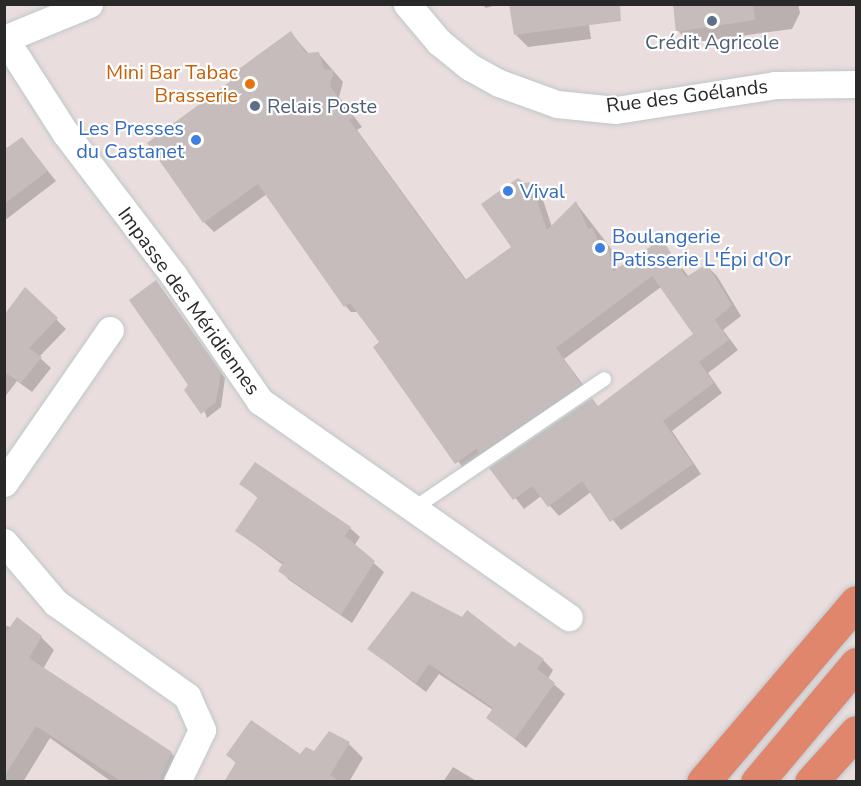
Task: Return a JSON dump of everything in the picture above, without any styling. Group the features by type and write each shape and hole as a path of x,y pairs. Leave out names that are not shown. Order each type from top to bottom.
{"main road":[{"path":"703,782 856,602"},
{"path":"757,782 856,664"},
{"path":"811,782 856,732"}],"street":[{"path":"5,39 89,4"},
{"name":"Rue des Goélands","path":"407,4 439,42 470,67 499,83 557,105 616,110 775,85 856,84"},
{"name":"Impasse des Méridiennes","path":"5,39 66,134 174,276 260,401 569,617"},
{"path":"4,483 110,330"},
{"path":"4,542 56,603 187,696 202,730 177,782"}],"lane":[{"path":"413,509 604,379"}],"building":[{"path":"509,4 620,4 621,21 514,35"},
{"name":"Crédit Agricole","path":"673,4 753,4 755,20 676,32"},
{"path":"291,31 306,53 319,52 324,69 334,70 330,86 353,117 349,120 465,280 511,247 481,204 518,178 525,183 531,182 547,230 576,201 588,229 593,228 599,244 607,244 613,271 662,239 686,277 707,264 732,305 715,320 729,340 699,362 714,383 663,421 693,464 610,522 582,481 548,507 532,486 513,500 489,468 592,398 598,406 693,334 652,276 556,348 581,384 479,453 476,449 455,464 373,347 379,342 350,303 344,307 258,184 203,223 147,143 232,80 229,76"},
{"path":"22,137 48,171 4,204 4,150"},
{"path":"156,280 221,372 216,402 201,414 184,390 188,385 129,300"},
{"path":"25,287 58,318 29,348 42,357 21,383 4,372 4,315"},
{"path":"255,462 351,527 345,536 375,561 341,615 278,571 283,563 235,531 258,497 239,484"},
{"path":"412,591 462,617 467,610 515,647 519,642 544,659 537,669 555,683 515,739 486,718 493,708 429,664 416,683 367,649"},
{"path":"17,617 42,636 29,658 172,752 159,782 122,782 36,726 4,777 4,635"},
{"path":"251,720 300,754 306,747 314,751 329,731 350,742 330,775 340,782 224,782 236,762 226,755"}],"place":[{"name":"Crédit Agricole","path":"712,21"},
{"name":"Mini Bar Tabac Brasserie","path":"250,84"},
{"name":"Relais Poste","path":"255,106"},
{"name":"Les Presses du Castanet","path":"196,140"},
{"name":"Vival","path":"508,191"},
{"name":"Boulangerie Patisserie L'Épi d'Or","path":"600,248"}]}
